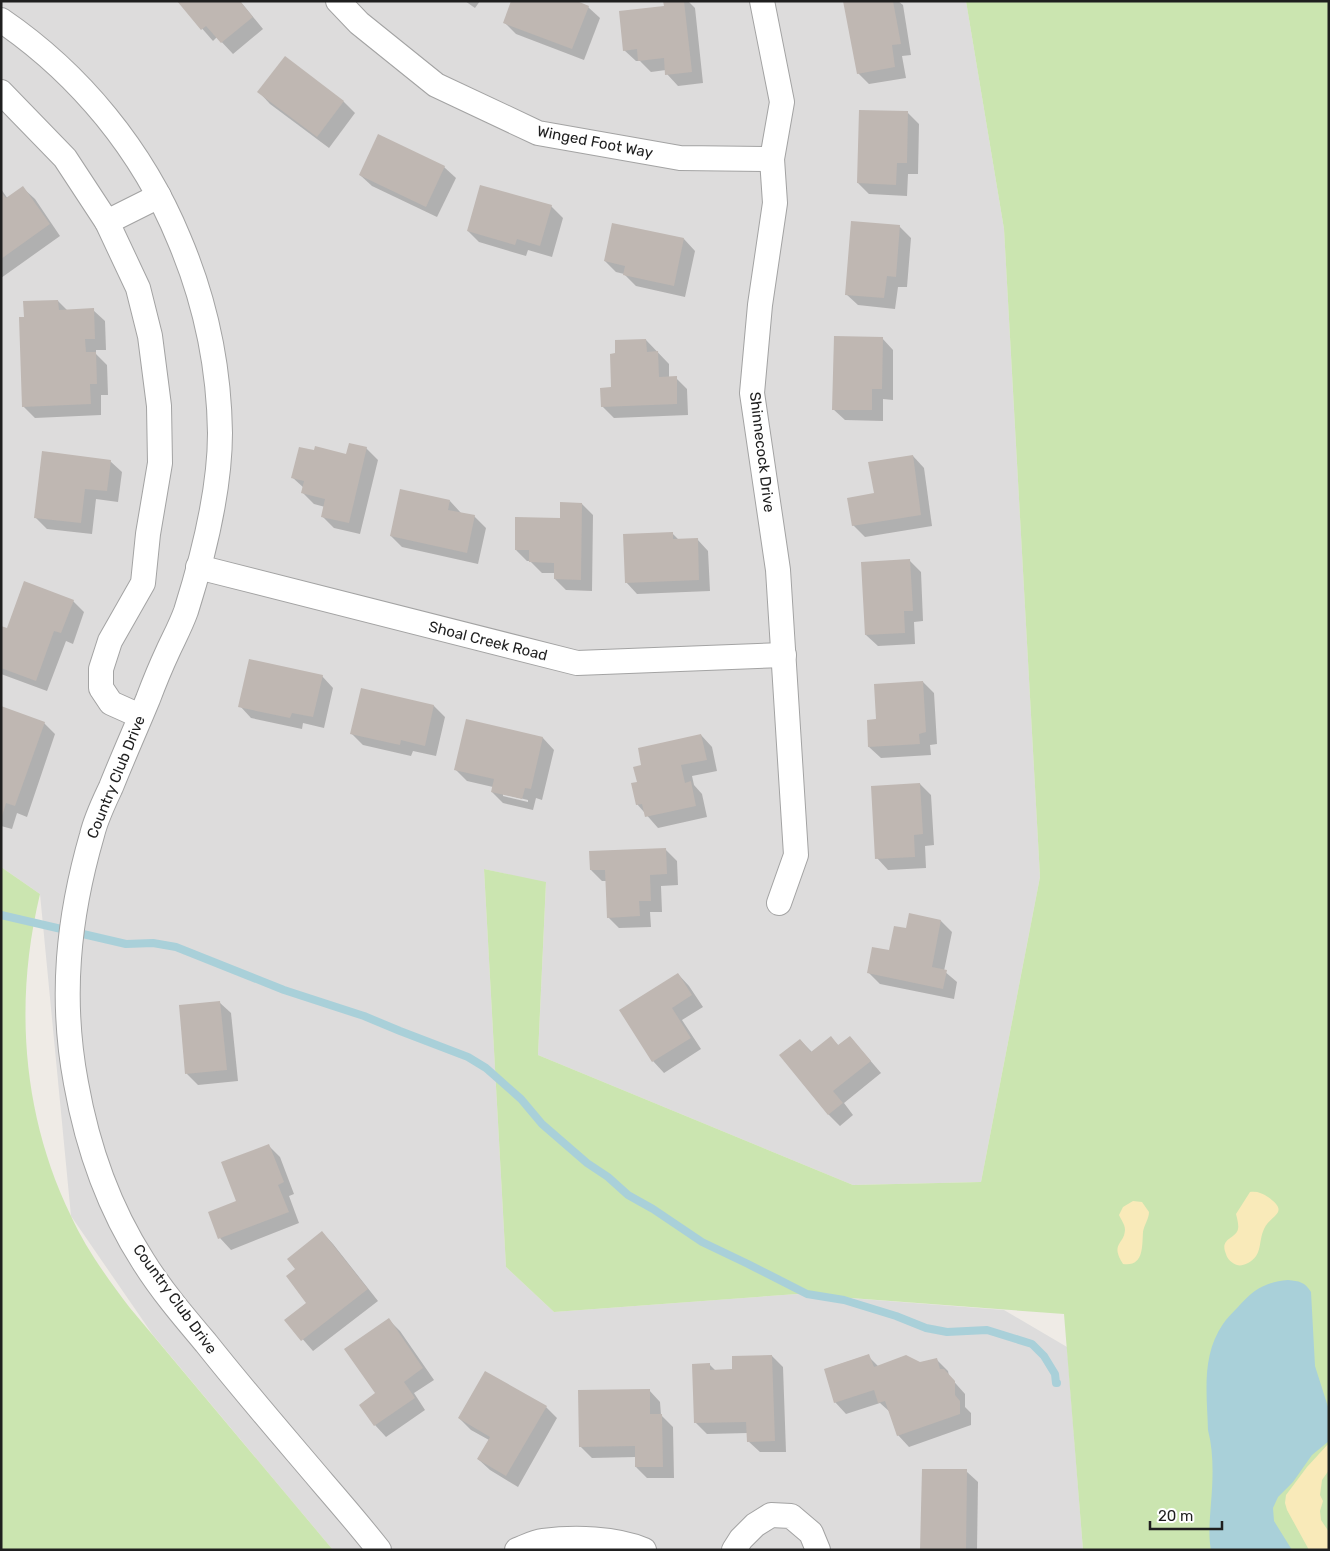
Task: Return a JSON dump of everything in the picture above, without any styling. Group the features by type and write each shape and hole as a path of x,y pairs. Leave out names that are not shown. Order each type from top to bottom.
{"street":[{"name":"Winged Foot Way","path":"338,1 359,23 436,85 538,133 680,158 772,159"},
{"name":"Shinnecock Drive","path":"762,1 782,102 772,159 775,203 760,305 752,393 778,570 796,855 778,903"},
{"name":"Country Club Drive","path":"1,20 23,35 80,86 115,127 141,164 168,211 190,265 209,329 217,389 220,436 215,487 198,567 184,616 92,831 76,901 68,955 67,1017 76,1084 92,1149 118,1217 143,1262 176,1307 378,1550"},
{"path":"1,92 65,158 107,222 138,288 150,336 159,406 160,463 148,534 143,583 110,640 101,669 101,688 111,703 140,716"},
{"path":"107,222 159,196"},
{"name":"Shoal Creek Road","path":"198,567 577,663 784,655"},
{"path":"734,1550 741,1539 755,1525 771,1515 791,1516 811,1534 818,1550"},
{"path":"517,1550 542,1541 581,1540 629,1544 644,1550"}],"shaded area":[{"path":"1,1 966,1 1004,229 1040,877 981,1182 853,1185 538,1055 546,883 484,869 506,1267 554,1312 797,1294 1004,1310 1067,1347 1083,1550 333,1550 153,1335 71,1216 40,894 1,867"}],"green space":[{"path":"966,1 1329,1 1329,1550 1083,1550 1064,1314 797,1294 554,1312 506,1267 484,869 546,882 538,1055 853,1185 981,1182 1040,877 1004,229"},
{"path":"1,867 40,894 27,976 25,1017 27,1058 42,1138 55,1178 71,1216 98,1264 130,1308 333,1550 1,1550"}],"sand":[{"path":"1250,1192 1268,1197 1275,1202 1278,1210 1277,1214 1264,1229 1256,1256 1248,1263 1238,1265 1227,1258 1224,1249 1226,1242 1237,1232 1236,1214"},
{"path":"1133,1201 1142,1202 1149,1215 1138,1259 1130,1264 1123,1264 1119,1257 1118,1248 1125,1228 1119,1215 1123,1207"},
{"path":"1329,1443 1329,1470 1322,1480 1320,1495 1323,1501 1320,1511 1321,1520 1329,1532 1329,1550 1309,1550 1287,1510 1285,1503 1286,1495 1307,1467"}],"water":[{"path":"1288,1280 1301,1283 1311,1292 1315,1366 1329,1410 1329,1441 1312,1455 1293,1482 1278,1497 1273,1508 1274,1521 1292,1550 1211,1550 1212,1466 1208,1430 1207,1376 1211,1349 1216,1336 1225,1322 1249,1296 1266,1285"}],"building":[{"path":"177,1 240,1 253,17 221,43 206,26 201,30"},
{"path":"511,1 577,1 589,6 572,49 503,23"},
{"path":"663,1 684,1 692,72 665,75 664,58 638,61 637,49 623,51 619,11 664,6"},
{"path":"843,1 893,1 901,44 892,45 895,67 857,74"},
{"path":"285,56 344,101 317,137 257,92"},
{"path":"859,110 908,111 907,163 897,163 896,185 857,183"},
{"path":"378,134 445,166 426,207 359,175"},
{"path":"480,185 552,205 540,246 517,239 515,245 467,231"},
{"path":"23,186 50,224 1,259 1,192 6,198"},
{"path":"851,221 900,225 896,277 887,276 884,298 845,295"},
{"path":"612,223 684,238 674,286 623,275 625,266 604,261"},
{"path":"58,300 59,310 94,308 95,339 85,339 86,352 96,352 97,384 90,384 91,404 22,407 19,317 24,317 23,301"},
{"path":"834,336 883,337 882,389 872,389 872,410 832,410"},
{"path":"646,339 647,352 658,351 659,377 677,376 677,404 601,407 600,388 611,387 610,354 615,353 615,340"},
{"path":"349,443 367,447 349,523 321,517 325,499 301,493 304,481 291,478 299,447 314,450 315,446 346,454"},
{"path":"42,451 111,460 107,491 85,489 81,523 34,518"},
{"path":"913,455 921,515 852,526 847,498 874,493 868,462"},
{"path":"400,489 450,500 448,510 475,515 467,553 390,536"},
{"path":"560,502 582,503 581,580 554,579 554,563 529,562 529,550 515,550 515,517 560,518"},
{"path":"673,532 673,539 698,538 699,580 625,583 623,534"},
{"path":"910,559 913,611 904,611 905,633 865,635 861,562"},
{"path":"24,581 74,600 61,633 54,631 36,681 1,668 1,626 7,628"},
{"path":"249,659 323,675 313,717 292,713 290,718 238,707"},
{"path":"923,681 926,732 919,734 920,744 868,747 867,720 876,719 874,684"},
{"path":"361,688 434,705 425,746 401,740 400,745 350,734"},
{"path":"1,706 45,722 15,806 6,803 2,816"},
{"path":"466,719 543,737 531,789 525,788 522,799 491,792 494,779 454,770"},
{"path":"701,734 707,760 681,765 685,783 691,781 696,806 645,817 642,804 636,805 631,783 637,782 633,767 641,765 638,748"},
{"path":"920,783 923,834 914,835 915,857 875,859 871,786"},
{"path":"666,848 667,874 650,875 651,901 639,901 640,916 607,918 605,870 590,870 589,851"},
{"path":"909,913 941,920 932,967 947,970 943,989 867,973 872,947 889,950 894,926 906,928"},
{"path":"678,973 692,995 672,1008 691,1038 652,1062 619,1010"},
{"path":"220,1001 227,1070 185,1074 179,1005"},
{"path":"831,1036 838,1045 850,1036 871,1061 833,1091 843,1103 828,1115 779,1055 800,1039 811,1052"},
{"path":"269,1144 284,1182 278,1185 289,1212 218,1239 208,1212 236,1201 221,1162"},
{"path":"322,1231 368,1289 301,1341 284,1320 306,1303 286,1276 295,1269 287,1259"},
{"path":"389,1318 423,1368 404,1382 415,1398 374,1426 359,1405 375,1393 344,1349"},
{"path":"869,1354 874,1367 906,1355 920,1362 937,1358 940,1369 944,1369 955,1381 955,1395 960,1401 960,1414 897,1436 885,1401 878,1403 874,1390 834,1403 824,1369"},
{"path":"772,1355 775,1441 747,1442 746,1422 694,1423 692,1364 710,1363 710,1370 732,1369 732,1356"},
{"path":"485,1371 547,1406 506,1476 477,1459 490,1437 458,1418"},
{"path":"650,1389 650,1414 662,1414 663,1467 635,1467 635,1446 579,1447 578,1390"},
{"path":"922,1469 967,1469 966,1550 920,1550"}],"waterway":[{"path":"1,915 126,944 153,943 176,947 284,990 364,1016 468,1057 486,1068 521,1099 542,1124 587,1163 608,1177 628,1195 653,1209 702,1242 807,1294 844,1300 896,1316 926,1328 947,1332 987,1330 1032,1344 1044,1356 1055,1374 1057,1383"}]}
